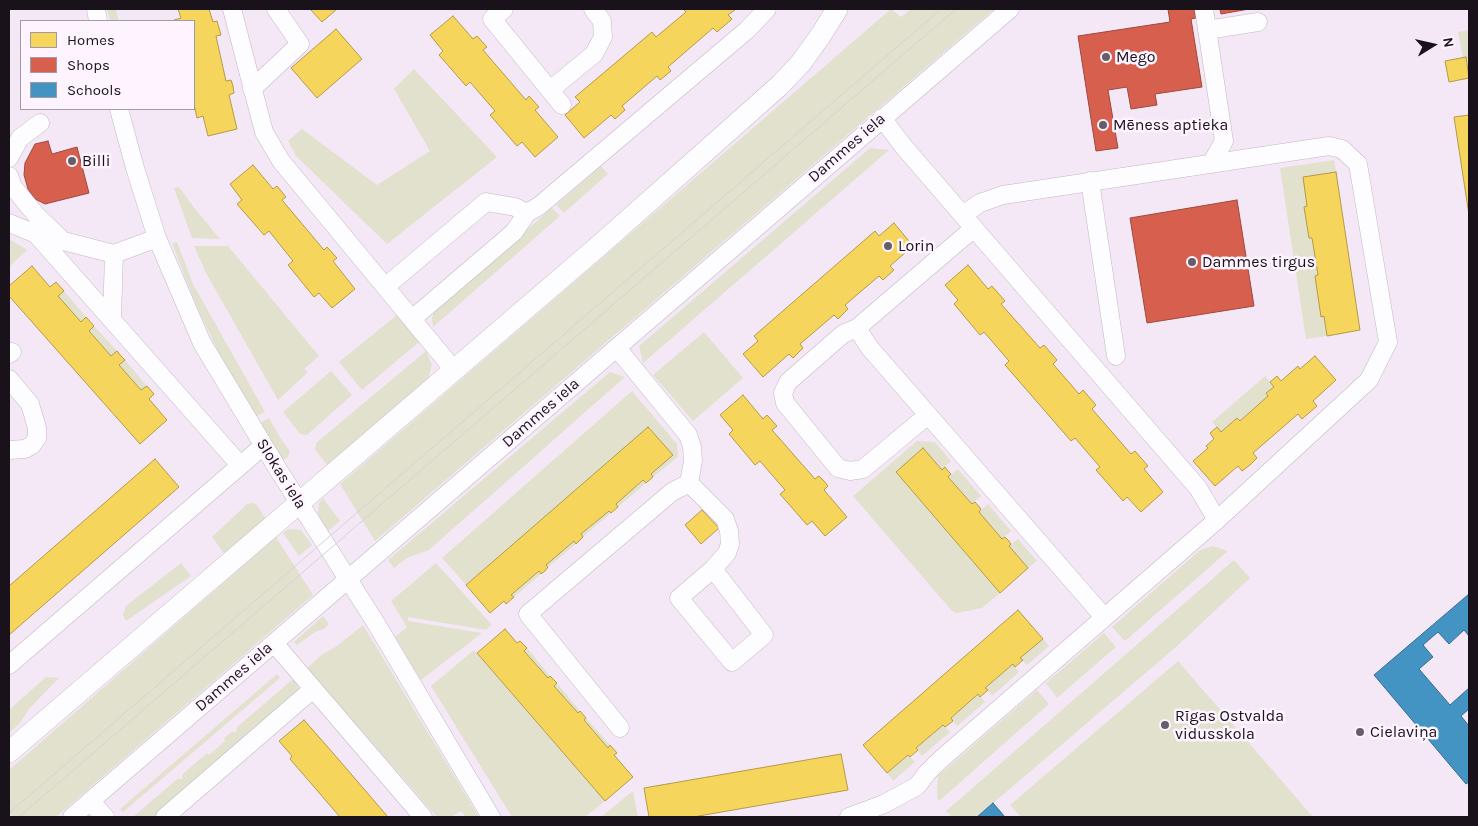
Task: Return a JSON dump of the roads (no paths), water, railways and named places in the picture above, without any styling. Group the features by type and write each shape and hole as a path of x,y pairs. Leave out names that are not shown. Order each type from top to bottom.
{"street":[{"path":"232,9 264,132 281,161 454,370"},
{"path":"252,89 300,44 276,9"},
{"path":"504,9 492,19 562,105"},
{"path":"550,90 594,54 603,37 602,21 592,9"},
{"path":"412,319 514,232 527,213 539,206 732,43 767,9"},
{"path":"9,752 298,502 601,244 779,86 800,64 821,36 837,9"},
{"name":"Dammes iela","path":"72,817 1010,9"},
{"path":"1204,9 1224,141 1212,164"},
{"path":"1207,30 1258,22"},
{"name":"Slokas iela","path":"119,110 139,184 157,238 202,343 263,446 374,620 491,817"},
{"path":"882,118 904,147 1198,488 1217,520"},
{"path":"9,158 20,138 40,123"},
{"path":"849,817 884,804 917,786 940,760 1217,520 1370,380 1388,342 1358,164 1342,149 1329,146 1003,195 980,203 969,221 857,328 843,334 788,382 782,392 785,403 838,468 850,471 863,469 928,415"},
{"path":"9,176 13,187 36,215 62,240"},
{"path":"1090,181 1116,356"},
{"path":"385,287 486,202 515,207 527,213"},
{"path":"9,223 36,234 114,254 157,238"},
{"path":"36,234 240,465"},
{"path":"112,319 114,254"},
{"path":"857,328 870,347 928,415 1104,617"},
{"path":"617,348 688,435 693,461 689,482 672,492 528,614 620,728"},
{"path":"9,379 30,404 37,428 37,438 32,445 25,449 9,450"},
{"path":"9,665 263,446"},
{"path":"689,482 725,519 729,531 730,544 727,553 713,569 678,598 732,662 764,635 713,569"},
{"path":"274,643 423,817"},
{"path":"165,817 313,689"},
{"path":"90,801 105,817"}],"tram line":[{"path":"9,813 941,9"},
{"path":"19,817 956,9"}],"place":[{"name":"Mego","path":"1106,57"},
{"name":"Mēness aptieka","path":"1103,125"},
{"name":"Billi","path":"72,161"},
{"name":"Lorin","path":"888,246"},
{"name":"Dammes tirgus","path":"1192,262"},
{"name":"Rīgas Ostvalda vidusskola","path":"1165,725"},
{"name":"Cielaviņa","path":"1360,732"}]}
